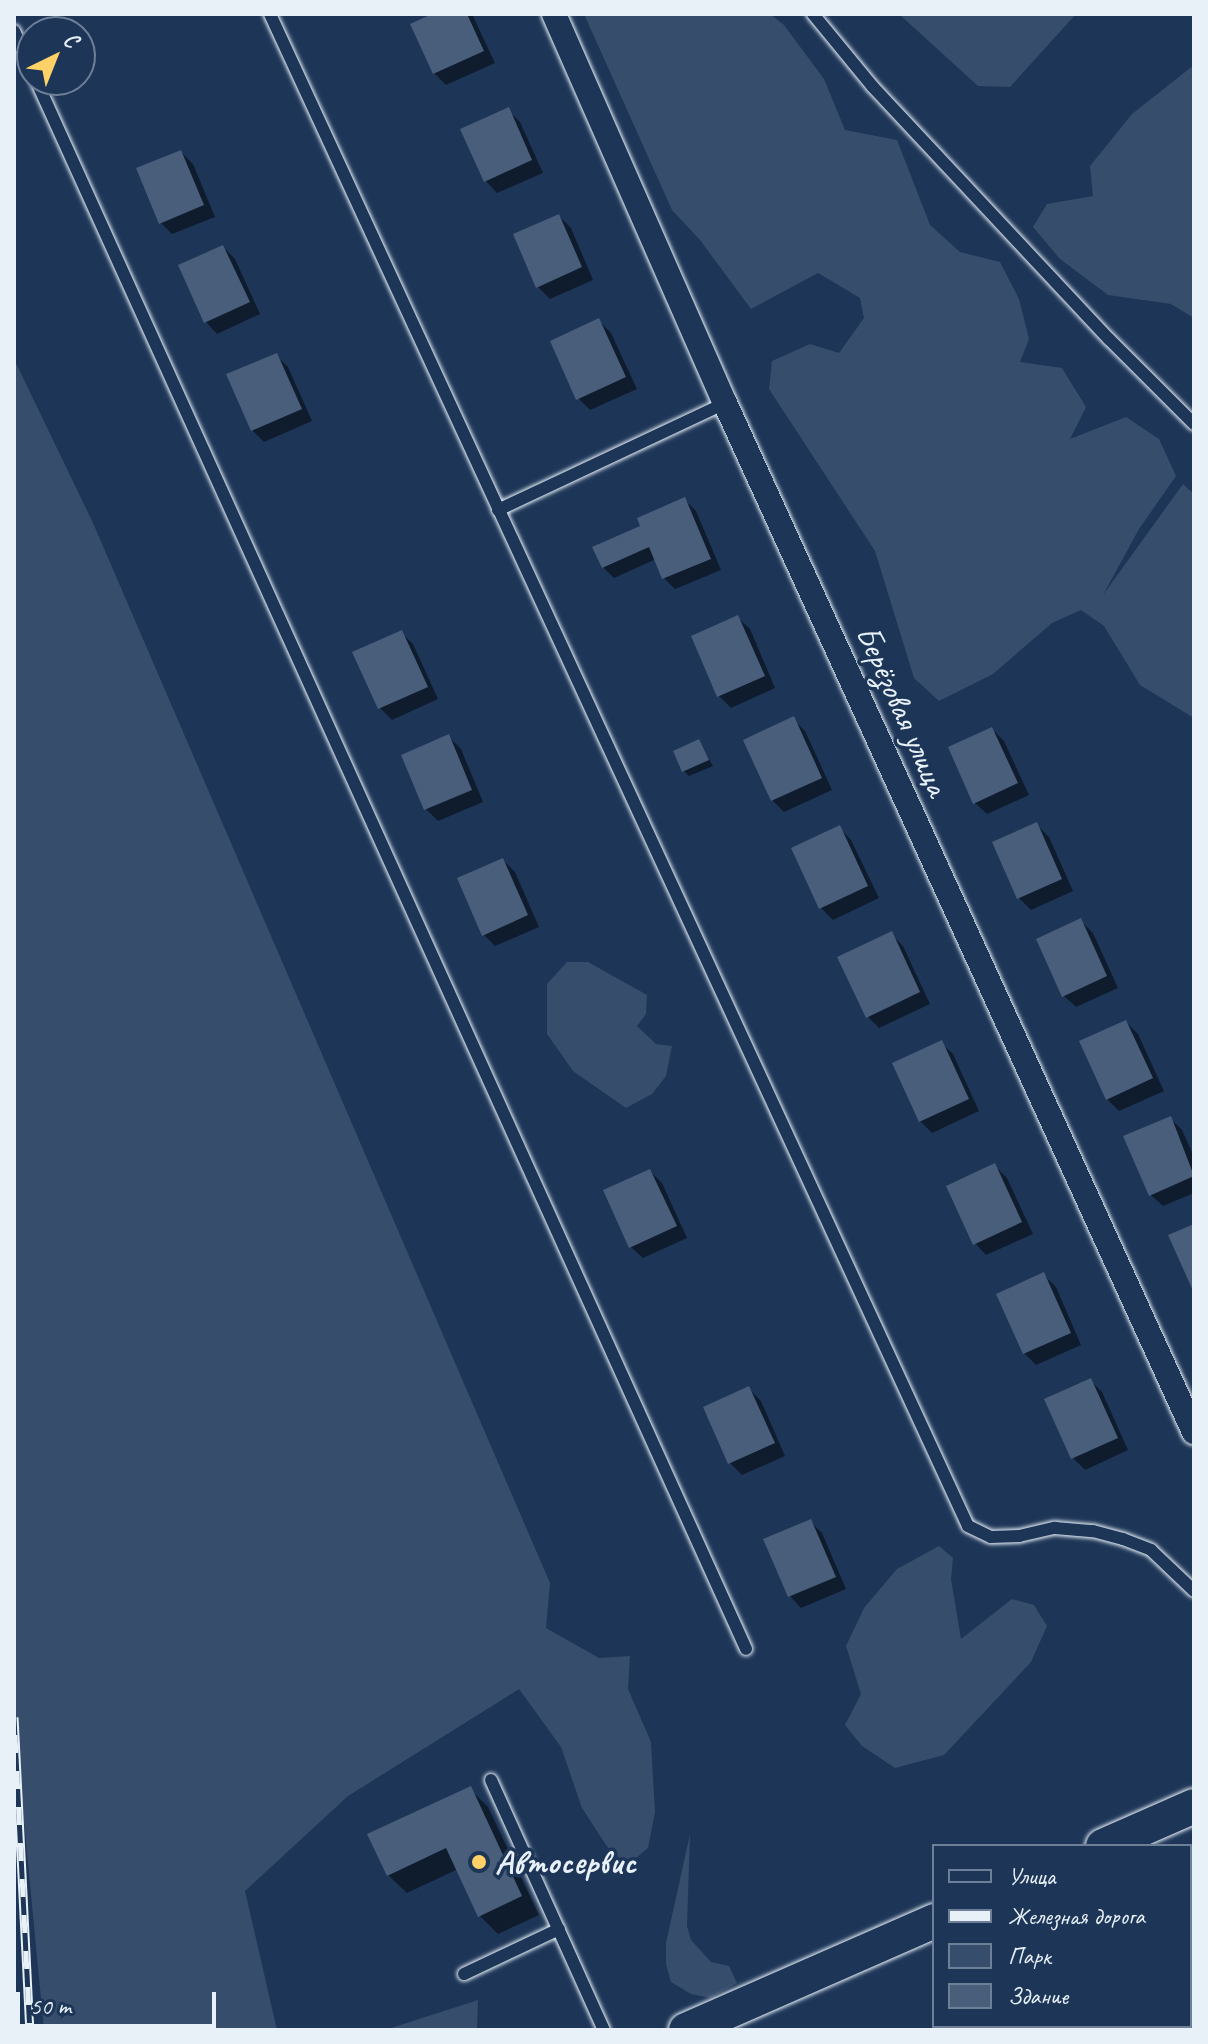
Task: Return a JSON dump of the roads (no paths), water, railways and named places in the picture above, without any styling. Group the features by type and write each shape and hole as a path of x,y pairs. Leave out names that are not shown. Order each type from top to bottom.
{"street":[{"name":"Берёзовая улица","path":"554,14 725,403 1194,1432"},
{"path":"1108,1844 1194,1806"},
{"path":"686,2030 932,1922"}],"lane":[{"path":"270,14 968,1526 991,1537 1019,1536 1055,1528 1093,1531 1123,1539 1151,1550 1194,1591"},
{"path":"813,14 873,87 1109,339 1194,424"},
{"path":"43,96 746,1649"},
{"path":"498,510 725,403"},
{"path":"491,1780 604,2030"},
{"path":"464,1974 559,1929"}],"railway":[{"path":"14,1717 30,2030"}],"place":[{"name":"Автосервис","path":"479,1862"}]}
